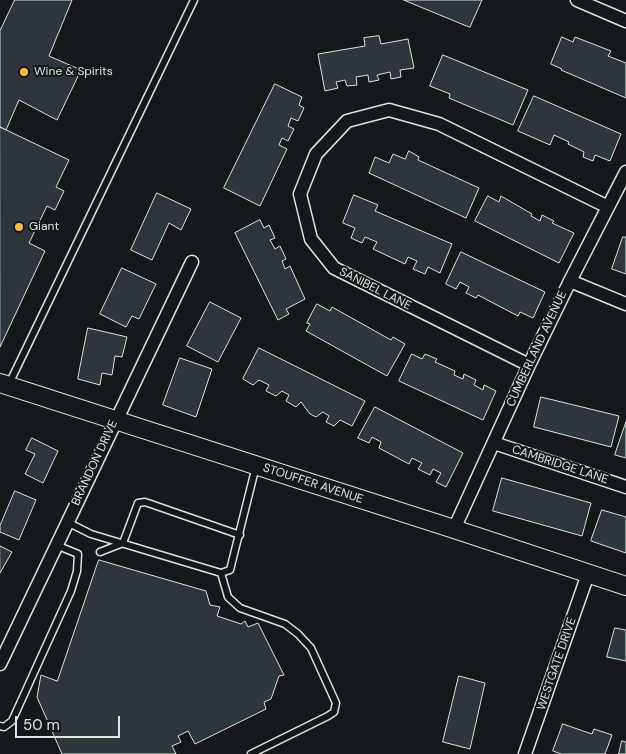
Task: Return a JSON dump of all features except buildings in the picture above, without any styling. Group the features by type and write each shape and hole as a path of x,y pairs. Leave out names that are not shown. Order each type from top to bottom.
{"street":[{"path":"577,0 626,21"},
{"name":"SANIBEL LANE","path":"529,364 334,268 311,239 300,194 316,154 348,122 389,110 439,124 608,207"},
{"name":"CUMBERLAND AVENUE","path":"454,529 529,364 626,172"},
{"name":"BRANDON DRIVE","path":"0,664 192,262"},
{"path":"570,281 626,304"},
{"name":"STOUFFER AVENUE","path":"4,384 626,586"},
{"name":"CAMBRIDGE LANE","path":"494,444 626,487"},
{"name":"WESTGATE DRIVE","path":"525,754 588,574"}],"lane":[{"path":"4,384 194,0"},
{"path":"67,522 91,534 221,573 230,570 256,466"},
{"path":"100,552 123,543 138,503 145,502 240,535"},
{"path":"56,545 78,554 87,554"},
{"path":"0,726 4,727 12,721 72,591 77,571 78,554"},
{"path":"221,573 228,597 240,608 285,624 311,648 336,704 334,712 328,716 251,754"}],"place":[{"name":"Wine & Spirits","path":"24,72"},
{"name":"Giant","path":"19,227"}]}
